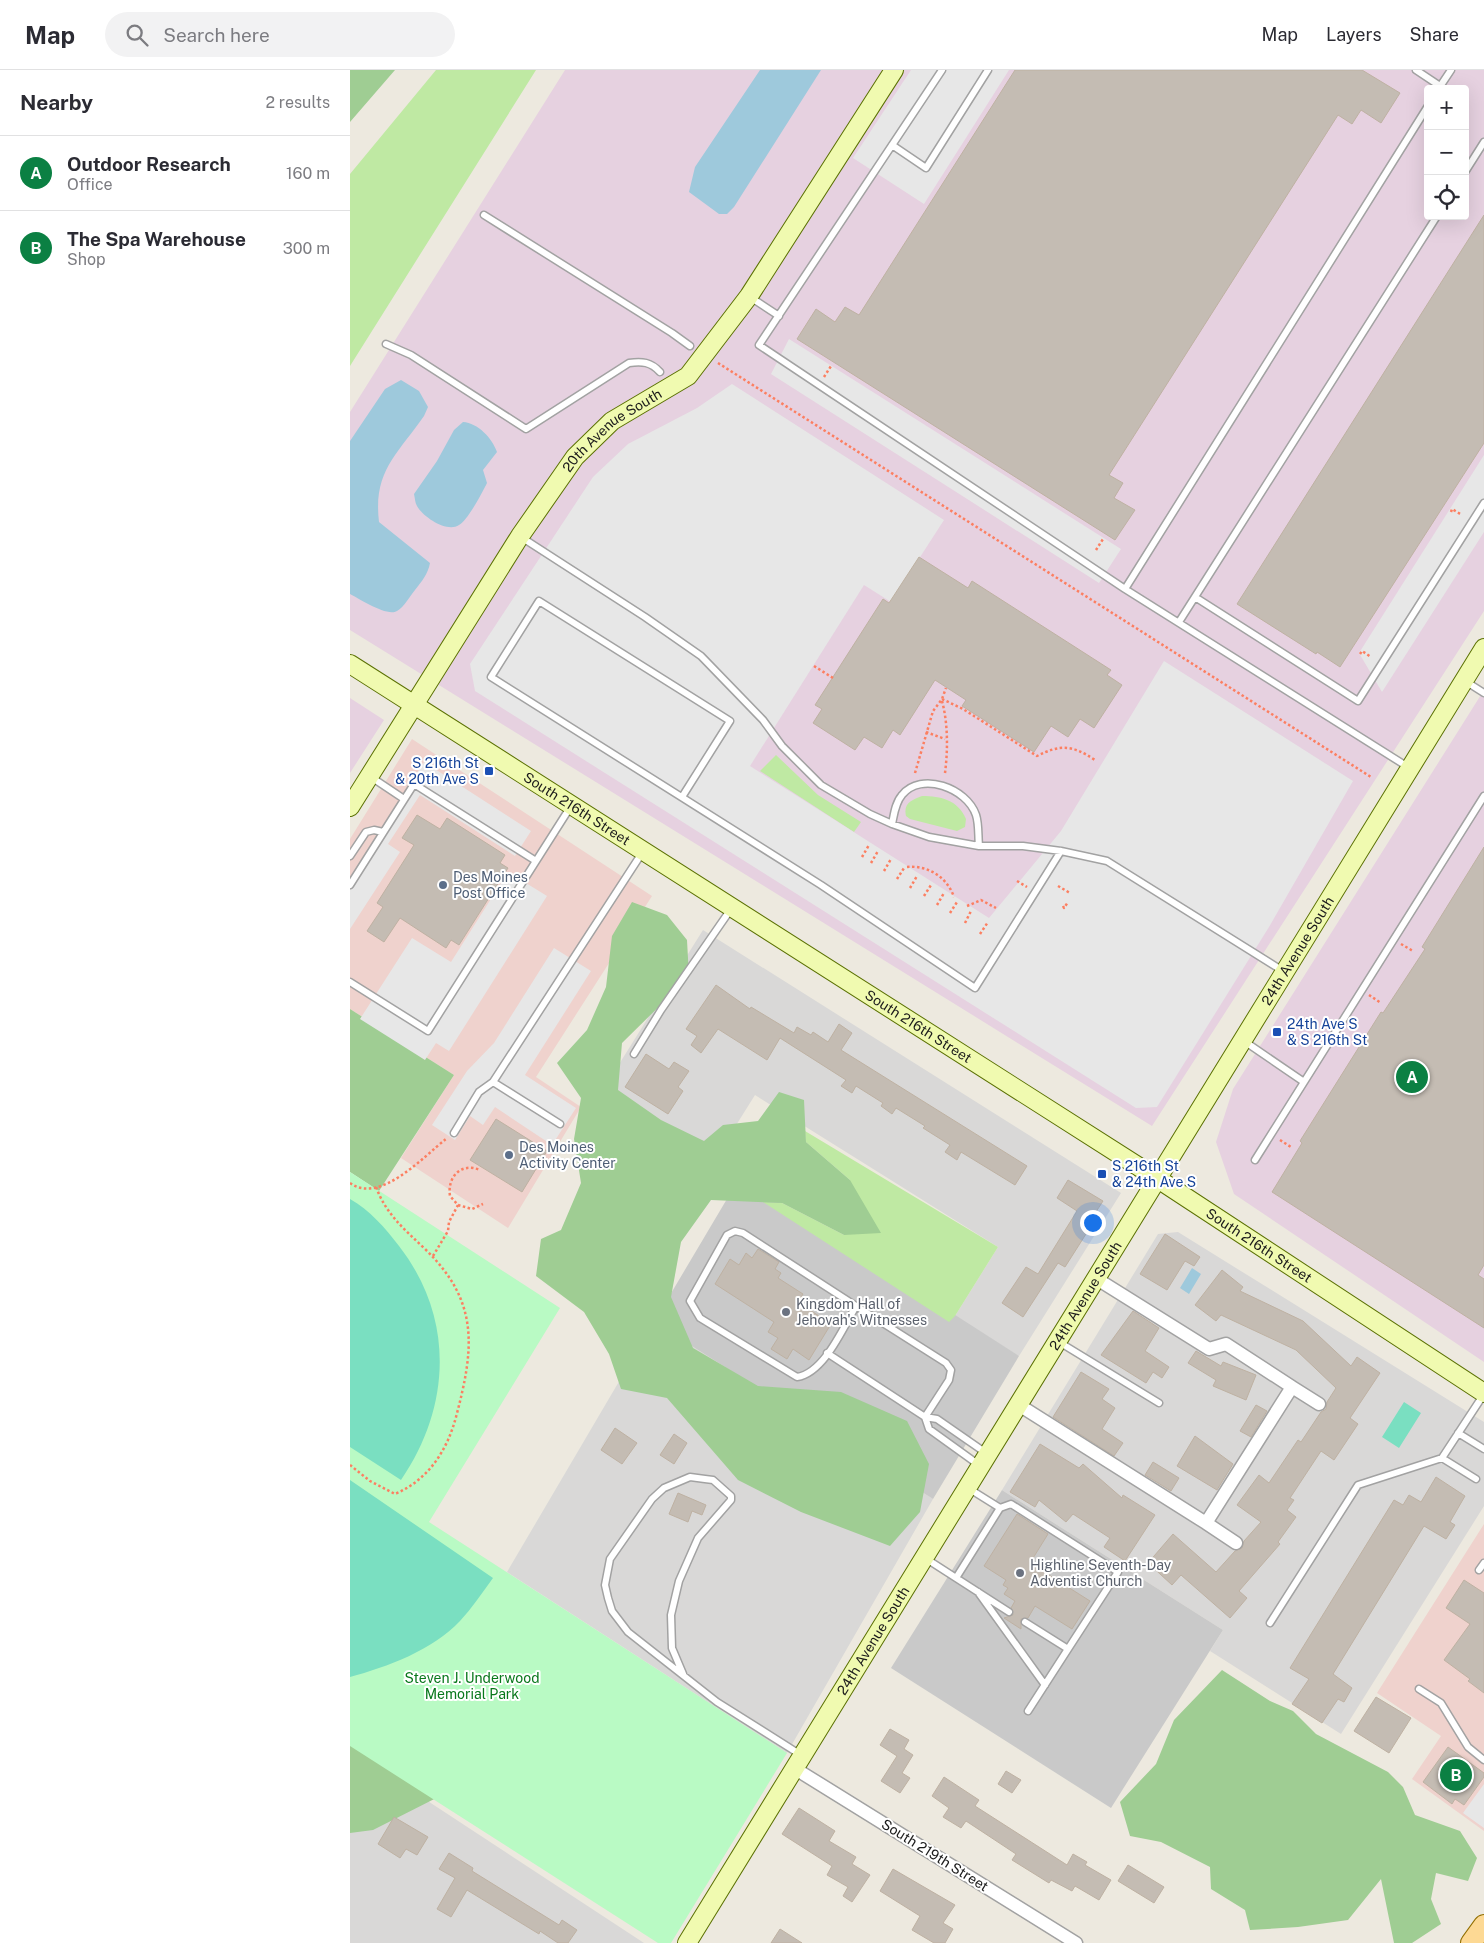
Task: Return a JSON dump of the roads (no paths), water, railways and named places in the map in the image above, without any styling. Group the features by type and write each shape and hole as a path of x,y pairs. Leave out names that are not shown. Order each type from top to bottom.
{"main road":[{"path":"1471,1943 1484,1925"}],"street":[{"name":"20th Avenue South","path":"350,807 520,536 575,456 612,421 688,376 749,296 894,70"},
{"name":"24th Avenue South","path":"687,1943 1484,648"},
{"name":"South 216th Street","path":"350,664 1158,1179 1484,1394"},
{"path":"1097,1279 1209,1348 1226,1344 1319,1404"},
{"path":"1206,1523 1292,1387"},
{"path":"1019,1405 1236,1543"},
{"name":"South 219th Street","path":"798,1762 1076,1943"}],"lane":[{"path":"942,70 759,345 1125,589 1409,768"},
{"path":"892,145 926,168 988,70"},
{"path":"1416,70 1437,85"},
{"path":"1441,85 1451,70"},
{"path":"1125,589 1424,112"},
{"path":"1469,166 1484,142"},
{"path":"484,214 690,346"},
{"path":"1179,622 1434,220"},
{"path":"749,296 779,316"},
{"path":"386,344 411,355 526,429 629,363 642,361 654,366 660,372"},
{"path":"1195,597 1358,701 1484,503"},
{"path":"520,536 645,617 701,656 763,720 782,746 821,785 892,824 929,836 979,846 1023,846 1061,851 1107,861 1284,972"},
{"path":"682,797 730,721 539,601 491,677 821,885 975,988 1061,851"},
{"path":"1464,680 1484,693"},
{"path":"370,776 404,799"},
{"path":"892,824 902,794 913,787 930,783 947,787 958,793 971,805 976,815 979,846"},
{"path":"350,885 414,784 536,861"},
{"path":"1255,1160 1484,796"},
{"path":"350,982 428,1031 572,804"},
{"path":"350,856 366,832 374,830 383,832"},
{"path":"454,1133 479,1092 493,1082 644,850"},
{"path":"634,1054 661,1010 732,908"},
{"path":"1242,1041 1304,1082"},
{"path":"493,1082 560,1124"},
{"path":"856,1306 818,1366 808,1375 797,1377 700,1318 690,1301 695,1289 727,1235 734,1231 743,1233 946,1363 951,1370 949,1380 925,1417"},
{"path":"1058,1341 1159,1403"},
{"path":"827,1353 925,1417 937,1419 985,1460"},
{"path":"1270,1623 1358,1485 1442,1458 1484,1394"},
{"path":"925,1417 929,1429 985,1460"},
{"path":"1458,1433 1484,1449"},
{"path":"1442,1458 1476,1479"},
{"path":"683,1674 672,1648 671,1615 679,1581 698,1538 731,1500 731,1496 713,1480 690,1477 664,1488 652,1499 610,1559 605,1585 612,1611 628,1632 717,1702 798,1762"},
{"path":"968,1488 1000,1508"},
{"path":"956,1578 1000,1508 1011,1504 1118,1572 1028,1712"},
{"path":"924,1558 1009,1612"},
{"path":"1479,1570 1484,1563"},
{"path":"978,1592 1045,1685"},
{"path":"1025,1622 1068,1649"},
{"path":"1419,1689 1441,1703 1468,1747 1484,1760"}],"water":[{"path":"760,70 821,70 734,207 727,214 719,214 689,192 695,167"},
{"path":"401,380 419,391 428,407 424,416 396,453 383,476 378,504 379,522 430,563 428,571 400,609 387,612 350,594 350,441 385,389"},
{"path":"463,422 474,425 484,432 497,452 483,470 487,483 470,512 459,525 448,527 436,523 424,515 416,505 414,494 437,461 454,430"},
{"path":"1192,1268 1201,1274 1189,1294 1180,1288"}],"place":[{"name":"S 216th St & 20th Ave S","path":"489,771"},
{"name":"Des Moines Post Office","path":"443,885"},
{"name":"24th Ave S & S 216th St","path":"1277,1032"},
{"name":"Outdoor Research","path":"1412,1077"},
{"name":"Des Moines Activity Center","path":"509,1155"},
{"name":"S 216th St & 24th Ave S","path":"1102,1174"},
{"name":"Kingdom Hall of Jehovah's Witnesses","path":"786,1312"},
{"name":"Highline Seventh-Day Adventist Church","path":"1020,1573"},
{"name":"The Spa Warehouse","path":"1456,1775"}],"park label":[{"name":"Steven J. Underwood Memorial Park","path":"472,1686"}]}
